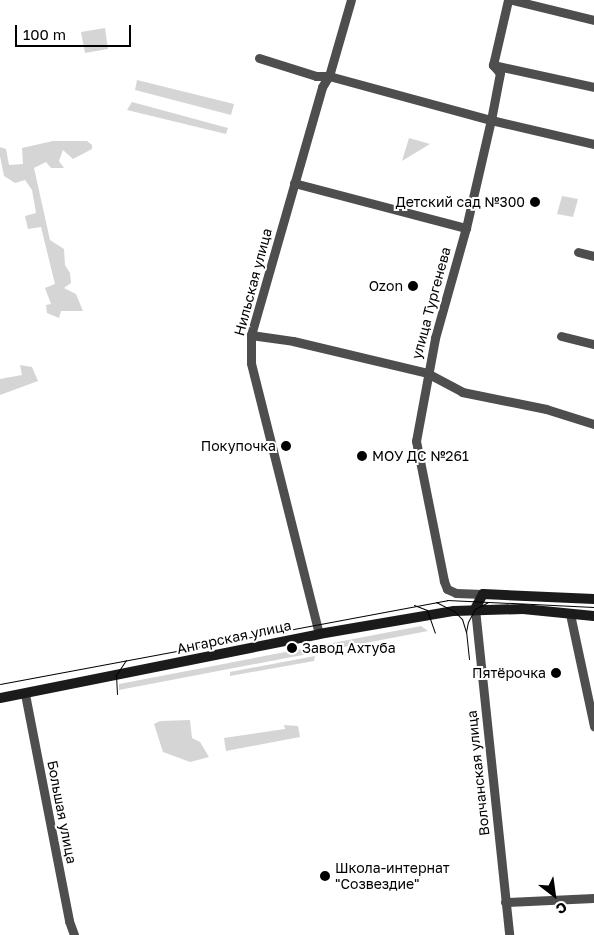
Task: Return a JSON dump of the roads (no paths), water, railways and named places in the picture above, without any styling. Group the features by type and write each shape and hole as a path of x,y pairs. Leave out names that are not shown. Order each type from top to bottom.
{"main road":[{"name":"Ангарская улица","path":"478,599 522,610 594,616"},
{"name":"Ангарская улица","path":"0,698 319,634 478,599 594,599"}],"street":[{"name":"Нильская улица","path":"319,634 250,364 251,335 322,88 329,76 351,0"},
{"path":"510,0 594,20"},
{"name":"улица Тургенева","path":"478,599 447,589 416,441 427,373 435,338 466,228 491,120 500,73 493,65 510,0"},
{"path":"258,58 316,76 329,76 491,120 594,144"},
{"path":"493,65 594,87"},
{"path":"294,183 466,228"},
{"path":"578,252 594,256"},
{"path":"251,335 293,340 427,373 462,392 546,409 594,424"},
{"path":"561,336 594,344"},
{"name":"Волчанская улица","path":"478,599 509,935"},
{"path":"570,614 594,726"},
{"name":"Большая улица","path":"25,694 69,921 74,935"},
{"path":"505,902 594,898"}],"tram line":[{"path":"0,684 447,600 594,607"},
{"path":"436,602 454,611 462,619 466,632"},
{"path":"469,659 466,632 468,622 475,609 488,602"},
{"path":"414,605 427,610 435,633"},
{"path":"117,694 116,675 126,660"}],"place":[{"name":"Детский сад №300","path":"535,202"},
{"name":"Ozon","path":"413,286"},
{"name":"Покупочка","path":"286,446"},
{"name":"МОУ ДС №261","path":"362,456"},
{"name":"Завод Ахтуба","path":"292,648"},
{"name":"Пятёрочка","path":"556,673"},
{"name":"Школа-интернат \"Созвездие\"","path":"325,876"}]}
